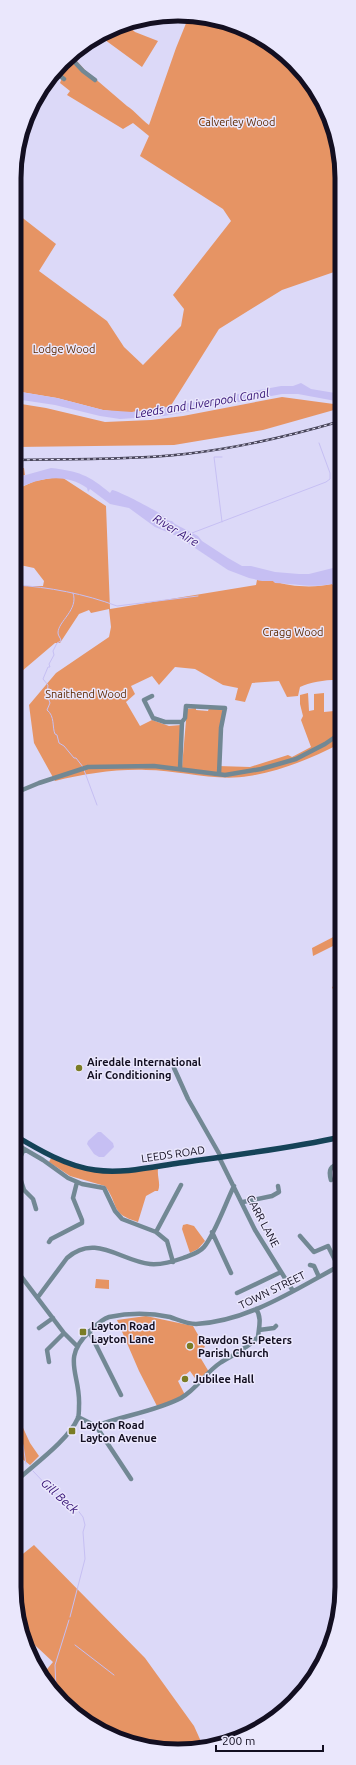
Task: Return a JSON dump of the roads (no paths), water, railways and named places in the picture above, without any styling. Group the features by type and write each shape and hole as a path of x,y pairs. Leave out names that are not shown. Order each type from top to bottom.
{"main road":[{"name":"LEEDS ROAD","path":"21,1139 58,1159 82,1168 96,1170 131,1169 220,1157 335,1138"}],"street":[{"path":"74,60 95,80"},
{"path":"59,75 64,79"},
{"path":"152,696 144,700 153,718 165,722 182,722"},
{"path":"180,769 182,722 185,718 185,708 188,705 226,708 221,728 218,774"},
{"path":"21,791 83,769 154,766 224,775 261,769 296,759 335,737"},
{"name":"CARR LANE","path":"174,1068 188,1099 243,1202 255,1230 293,1291"},
{"path":"21,1147 42,1160 53,1169 77,1182 104,1188 115,1211 122,1220 156,1232 167,1241 173,1262"},
{"path":"21,1155 24,1149"},
{"path":"331,1180 329,1172 330,1168 335,1165"},
{"path":"21,1181 24,1190 33,1199 36,1209"},
{"path":"49,1242 51,1239 82,1223 73,1198 77,1182"},
{"path":"156,1232 181,1185"},
{"path":"38,1297 67,1258 85,1248 102,1248 149,1264 173,1262 201,1250 206,1244 234,1186"},
{"path":"243,1202 272,1196 279,1192 278,1186"},
{"path":"212,1232 231,1273"},
{"path":"300,1236 314,1252 328,1246 335,1258"},
{"path":"310,1265 314,1266 320,1276"},
{"name":"TOWN STREET","path":"77,1346 89,1331 108,1317 149,1314 196,1324 234,1318 293,1291 335,1268"},
{"path":"237,1293 281,1272"},
{"path":"21,1276 64,1333 77,1346 73,1361 80,1395 78,1417 64,1437 21,1477"},
{"path":"96,1426 162,1407 182,1397 198,1386 210,1370 240,1353 258,1337 260,1320 259,1313 256,1309"},
{"path":"39,1328 53,1318"},
{"path":"259,1330 274,1328 276,1326"},
{"path":"89,1331 121,1395"},
{"path":"50,1362 47,1350 64,1333"},
{"path":"78,1417 96,1426 131,1479"}],"water":[{"name":"Leeds and Liverpool Canal","path":"301,383 311,389 335,393 335,401 298,394 282,394 164,416 120,419 100,416 55,405 21,400 21,392 57,398 103,410 132,412 157,409 281,386 293,386"},
{"name":"River Aire","path":"51,468 76,472 96,482 110,493 112,490 121,493 159,513 168,520 198,536 202,541 242,566 251,566 275,572 299,574 309,574 335,568 335,587 332,584 311,586 275,583 273,581 262,581 249,578 228,570 177,536 155,527 129,508 110,504 90,489 88,492 87,488 78,483 60,478 51,478 33,482 21,487 21,476"},
{"path":"98,1132 101,1132 113,1143 114,1147 104,1157 99,1157 94,1154 87,1144 88,1141"}],"waterway":[{"path":"192,533 326,482 330,479 330,473 319,443"},
{"path":"222,457 214,457 222,522"},
{"path":"21,585 41,587 67,592 117,606 198,596"},
{"path":"73,593 73,605 59,629 58,634 61,641 57,643 53,651 54,655 49,664 50,667 48,667 43,679 48,685 47,695 50,703 47,710 50,712 54,731 57,735 59,743 64,746 83,767"},
{"path":"84,770 97,805"},
{"name":"Gill Beck","path":"21,1441 26,1464"},
{"name":"Gill Beck","path":"33,1471 52,1491 73,1504 83,1517 85,1525 83,1532 85,1559 70,1617"},
{"name":"Gill Beck","path":"56,1686 55,1665 69,1620"},
{"path":"75,1645 114,1675"}],"railway":[{"path":"21,460 121,458 185,454 264,441 335,423"}],"place":[{"name":"Airedale International Air Conditioning","path":"79,1068"},
{"name":"Layton Road Layton Lane","path":"83,1332"},
{"name":"Rawdon St. Peters Parish Church","path":"190,1346"},
{"name":"Jubilee Hall","path":"185,1379"},
{"name":"Layton Road Layton Avenue","path":"72,1431"}],"park label":[{"name":"Calverley Wood","path":"237,122"},
{"name":"Lodge Wood","path":"64,349"},
{"name":"Cragg Wood","path":"293,632"},
{"name":"Snaithend Wood","path":"86,694"}]}
